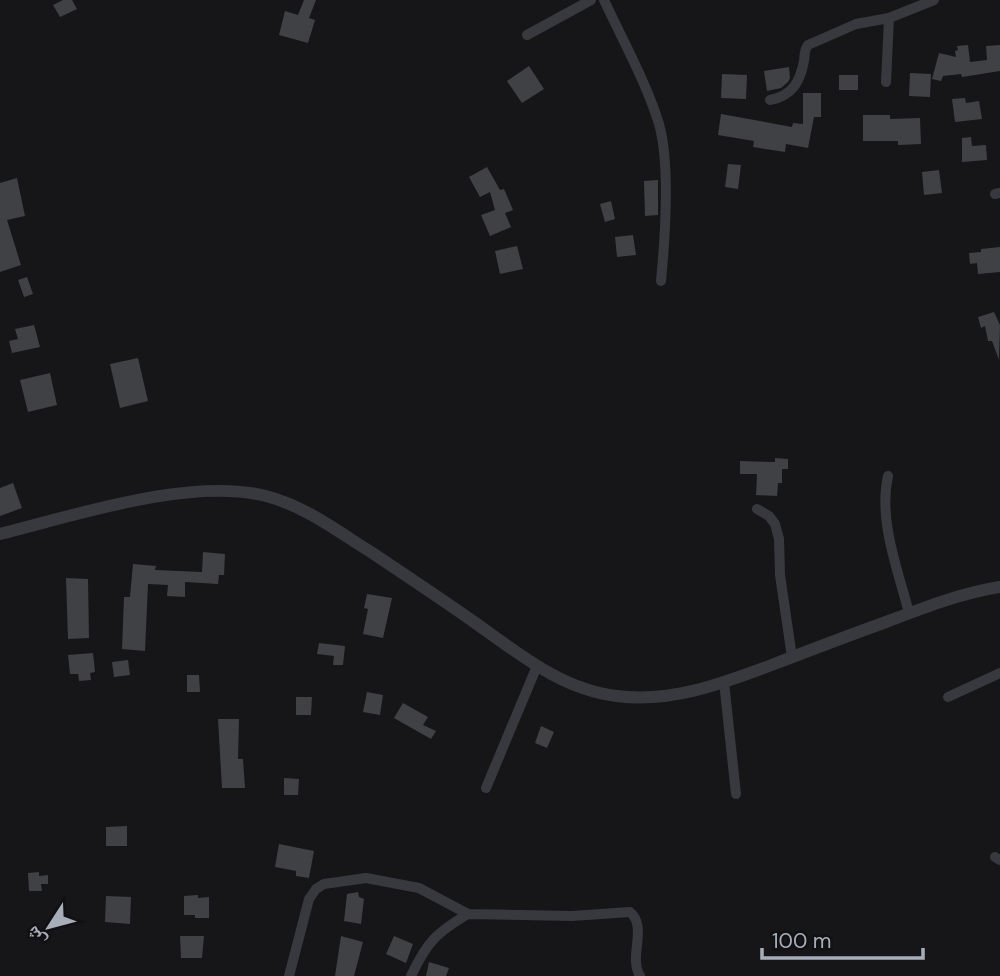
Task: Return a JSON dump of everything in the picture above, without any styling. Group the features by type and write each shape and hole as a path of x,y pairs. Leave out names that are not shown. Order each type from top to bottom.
{"street":[{"path":"527,35 591,0"},
{"path":"604,0 652,106 662,140 664,202 661,281"},
{"path":"770,100 791,92 799,81 808,45 856,24 889,18 934,0"},
{"path":"886,82 889,18"},
{"path":"888,476 884,491 886,514 909,613"},
{"path":"0,534 116,504 188,493 226,490 265,496 294,505 318,518 537,666 585,690 617,696 675,696 724,682 909,613 972,592 1000,587"},
{"path":"757,509 769,516 777,532 780,575 792,657"},
{"path":"486,788 537,666"},
{"path":"948,697 1000,673"},
{"path":"724,682 736,794"},
{"path":"289,976 309,898 316,889 324,884 366,878 419,888 468,914 572,915 630,912 637,918 635,960 640,976"},
{"path":"411,976 424,948 445,929 468,914"}],"building":[{"path":"63,0 72,0 77,9 60,17 53,5"},
{"path":"304,0 316,0 309,18 315,20 308,43 279,35 285,11 298,15"},
{"path":"968,45 970,62 987,60 986,46 1000,45 1000,71 962,77 961,74 943,76 941,81 932,79 939,53 956,57 957,46"},
{"path":"529,66 544,89 522,103 507,81"},
{"path":"789,67 788,82 781,88 767,91 764,71"},
{"path":"910,73 931,74 930,97 909,96"},
{"path":"722,74 747,75 746,99 721,98"},
{"path":"839,75 858,75 858,90 839,90"},
{"path":"803,93 821,93 821,117 814,117 808,148 786,144 785,152 753,147 754,141 718,135 721,114 792,127 793,123 803,124"},
{"path":"965,98 966,103 979,101 982,119 955,122 952,99"},
{"path":"863,115 890,115 890,119 920,118 921,144 898,145 898,141 863,141"},
{"path":"971,137 972,146 986,145 987,160 962,162 962,138"},
{"path":"728,164 741,165 738,189 725,187"},
{"path":"487,167 500,190 504,189 513,210 505,213 511,227 490,236 481,215 495,210 490,192 480,197 469,177"},
{"path":"939,170 942,193 924,195 922,172"},
{"path":"17,178 25,216 7,220 21,265 0,272 0,183"},
{"path":"658,180 658,215 645,216 644,181"},
{"path":"611,201 615,219 605,222 600,204"},
{"path":"633,235 636,255 617,257 615,237"},
{"path":"517,246 523,269 500,274 495,251"},
{"path":"1000,247 1000,272 978,274 977,263 970,264 969,253"},
{"path":"27,277 33,294 24,297 18,280"},
{"path":"994,312 1000,325 999,360 992,341 988,341 985,326 981,328 978,317"},
{"path":"34,325 40,347 12,353 9,341 18,339 15,329"},
{"path":"138,358 148,401 120,408 110,364"},
{"path":"50,373 57,405 28,412 20,380"},
{"path":"775,458 788,459 788,469 782,469 782,483 778,483 777,496 756,495 757,474 740,474 740,461 775,462"},
{"path":"13,483 22,508 0,516 0,488"},
{"path":"203,552 225,554 224,575 219,575 218,584 185,582 185,597 167,596 168,585 148,584 145,651 122,649 124,597 130,597 133,564 156,566 155,570 202,572"},
{"path":"66,578 88,579 89,638 68,639"},
{"path":"367,594 392,598 383,638 363,634 368,609 364,608"},
{"path":"319,643 345,646 343,665 333,665 334,656 317,654"},
{"path":"93,653 95,672 90,673 91,680 79,681 78,674 70,674 68,655"},
{"path":"128,660 130,675 114,677 112,662"},
{"path":"187,675 199,675 200,692 187,692"},
{"path":"367,692 383,695 380,715 363,712"},
{"path":"296,697 312,697 311,715 296,715"},
{"path":"403,703 428,717 423,725 436,731 431,739 394,718"},
{"path":"218,719 239,719 238,759 243,759 245,788 222,788"},
{"path":"541,726 554,732 547,748 535,743"},
{"path":"284,778 299,779 298,795 284,795"},
{"path":"127,826 127,846 106,846 106,827"},
{"path":"279,844 314,851 309,878 296,876 296,871 275,867"},
{"path":"39,872 39,876 48,875 48,884 41,884 42,891 29,891 28,873"},
{"path":"358,892 359,897 364,899 361,924 344,921 347,894"},
{"path":"198,895 198,898 209,897 209,918 184,915 184,896"},
{"path":"106,896 131,897 130,924 105,922"},
{"path":"180,936 204,936 202,958 181,958"},
{"path":"341,936 363,942 354,976 335,976"},
{"path":"394,936 413,944 406,963 386,954"},
{"path":"429,962 449,968 446,976 426,976"}]}
